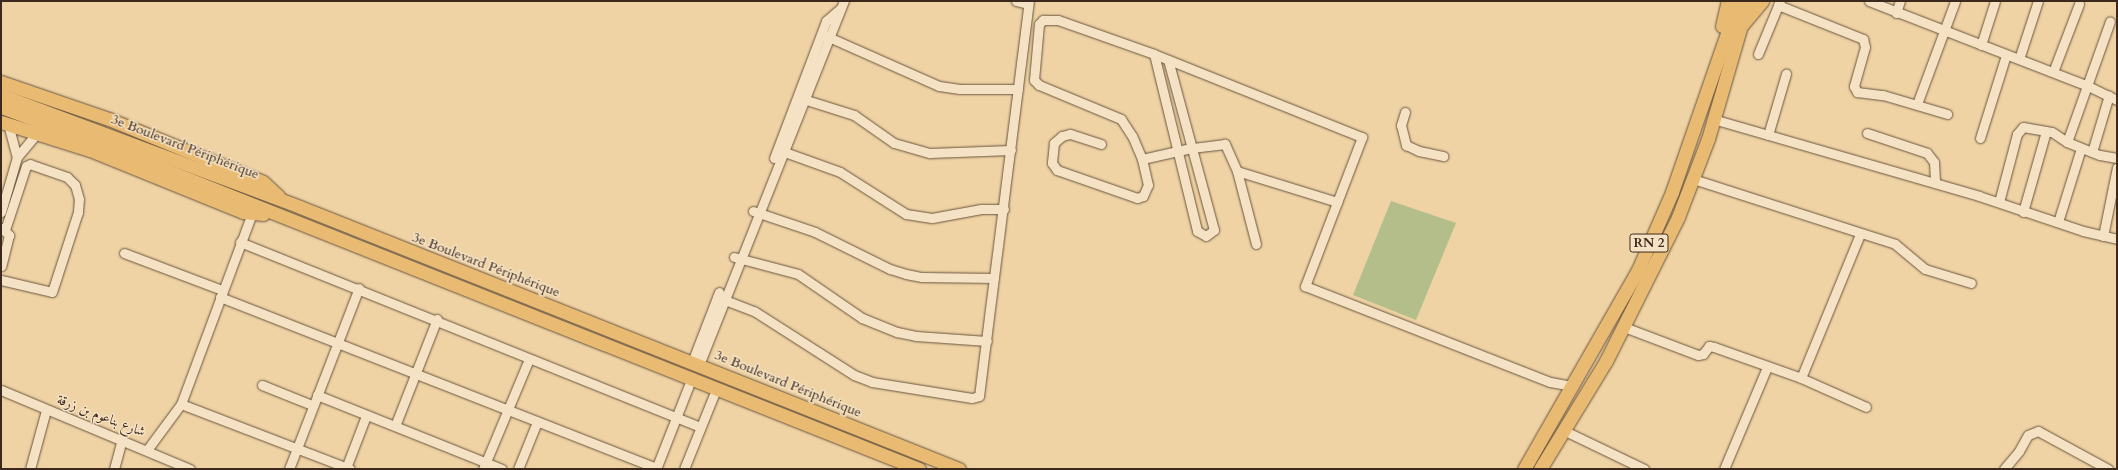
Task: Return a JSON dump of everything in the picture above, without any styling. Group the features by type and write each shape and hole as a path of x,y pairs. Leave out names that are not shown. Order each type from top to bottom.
{"highway":[{"path":"1720,54 1723,18 1728,1"},
{"name":"RN 2","path":"1524,469 1638,270 1672,192 1738,1"},
{"name":"RN 2","path":"1540,469 1565,431 1624,327 1675,224 1693,179 1713,119 1748,1"},
{"path":"1741,22 1753,1"},
{"path":"1741,22 1762,1"},
{"path":"1,82 110,119 263,182 284,201"},
{"name":"3e Boulevard Périphérique","path":"1,95 284,201 959,469"},
{"path":"1,107 692,377 919,469"},
{"path":"4,123 90,150 243,212 277,215"},
{"path":"624,351 629,338"},
{"path":"692,377 696,364"},
{"path":"717,388 722,374"}],"street":[{"path":"720,298 754,311 777,324 854,374 892,387 943,392 972,398 979,396 1004,209 1028,3 1016,1"},
{"path":"1869,1 1945,32 2053,72 2113,97 2092,152"},
{"path":"1896,13 1900,1"},
{"path":"1917,104 1945,32 1955,1"},
{"path":"1980,45 1995,1"},
{"path":"2019,59 2038,1"},
{"path":"1758,54 1779,3 1863,39 1866,47 1854,86 1857,92 1872,96 1883,95 1947,114"},
{"path":"2053,72 2079,4"},
{"path":"696,364 736,257 825,36 843,5"},
{"path":"1101,144 1070,134 1062,136 1054,143 1052,164 1057,170 1137,198 1143,196 1148,185 1142,159 1132,136 1121,120 1039,85 1034,80 1039,24 1043,20 1058,20 1154,54 1362,137 1305,286 1550,382 1572,386"},
{"path":"2067,142 2110,21"},
{"path":"825,36 939,86 960,89 1018,89"},
{"path":"1154,54 1197,231 1206,236 1214,230 1168,60"},
{"path":"1980,138 2006,55"},
{"path":"1768,135 1786,74"},
{"path":"801,98 854,115 894,143 930,153 1011,150"},
{"path":"1405,112 1401,125 1406,145 1419,151 1443,156"},
{"path":"1713,119 1999,202 2023,212 2103,236 2117,238"},
{"path":"4,123 16,157"},
{"path":"1999,202 2018,131 2026,127 2046,131 2081,148 2117,158"},
{"path":"2023,212 2046,131"},
{"path":"1,212 16,157 37,133"},
{"path":"1867,133 1927,153 1934,162 1935,183"},
{"path":"1142,159 1191,148 1225,144 1237,171 1256,244"},
{"path":"2058,222 2081,148"},
{"path":"780,150 840,172 906,214 932,218 981,209 1004,209"},
{"path":"1,266 9,238 3,229 26,166 30,164 67,178 75,185 79,199 78,212 52,292 1,280"},
{"path":"2103,236 2117,167"},
{"path":"1237,171 1337,202"},
{"path":"1693,179 1860,234 1895,244 1931,271 1971,282"},
{"path":"755,212 815,232 890,269 906,274 929,277 994,278"},
{"path":"147,450 181,404 252,213"},
{"path":"1801,378 1860,234"},
{"path":"240,242 437,319 529,359 700,427"},
{"path":"124,253 415,374 656,468 692,377"},
{"path":"736,257 798,274 862,318 897,332 916,336 987,341"},
{"path":"289,469 295,448 358,288"},
{"path":"395,426 437,319"},
{"path":"1624,327 1698,355 1712,346 1801,378 1866,407"},
{"path":"484,466 529,359"},
{"path":"1724,469 1767,367"},
{"path":"262,385 312,405"},
{"path":"684,469 717,388"},
{"name":"شارع بناعوم بن زرقة","path":"1,390 190,469"},
{"path":"317,395 366,416 395,426 484,466 502,469"},
{"path":"181,404 348,468 366,416"},
{"path":"30,469 46,410"},
{"path":"518,469 537,422"},
{"path":"1565,431 1644,469"},
{"path":"2004,469 2019,451 2028,435 2034,431 2041,432 2108,469"},
{"path":"114,469 122,440"}],"green space":[{"path":"1391,201 1456,223 1416,320 1353,295"}]}
